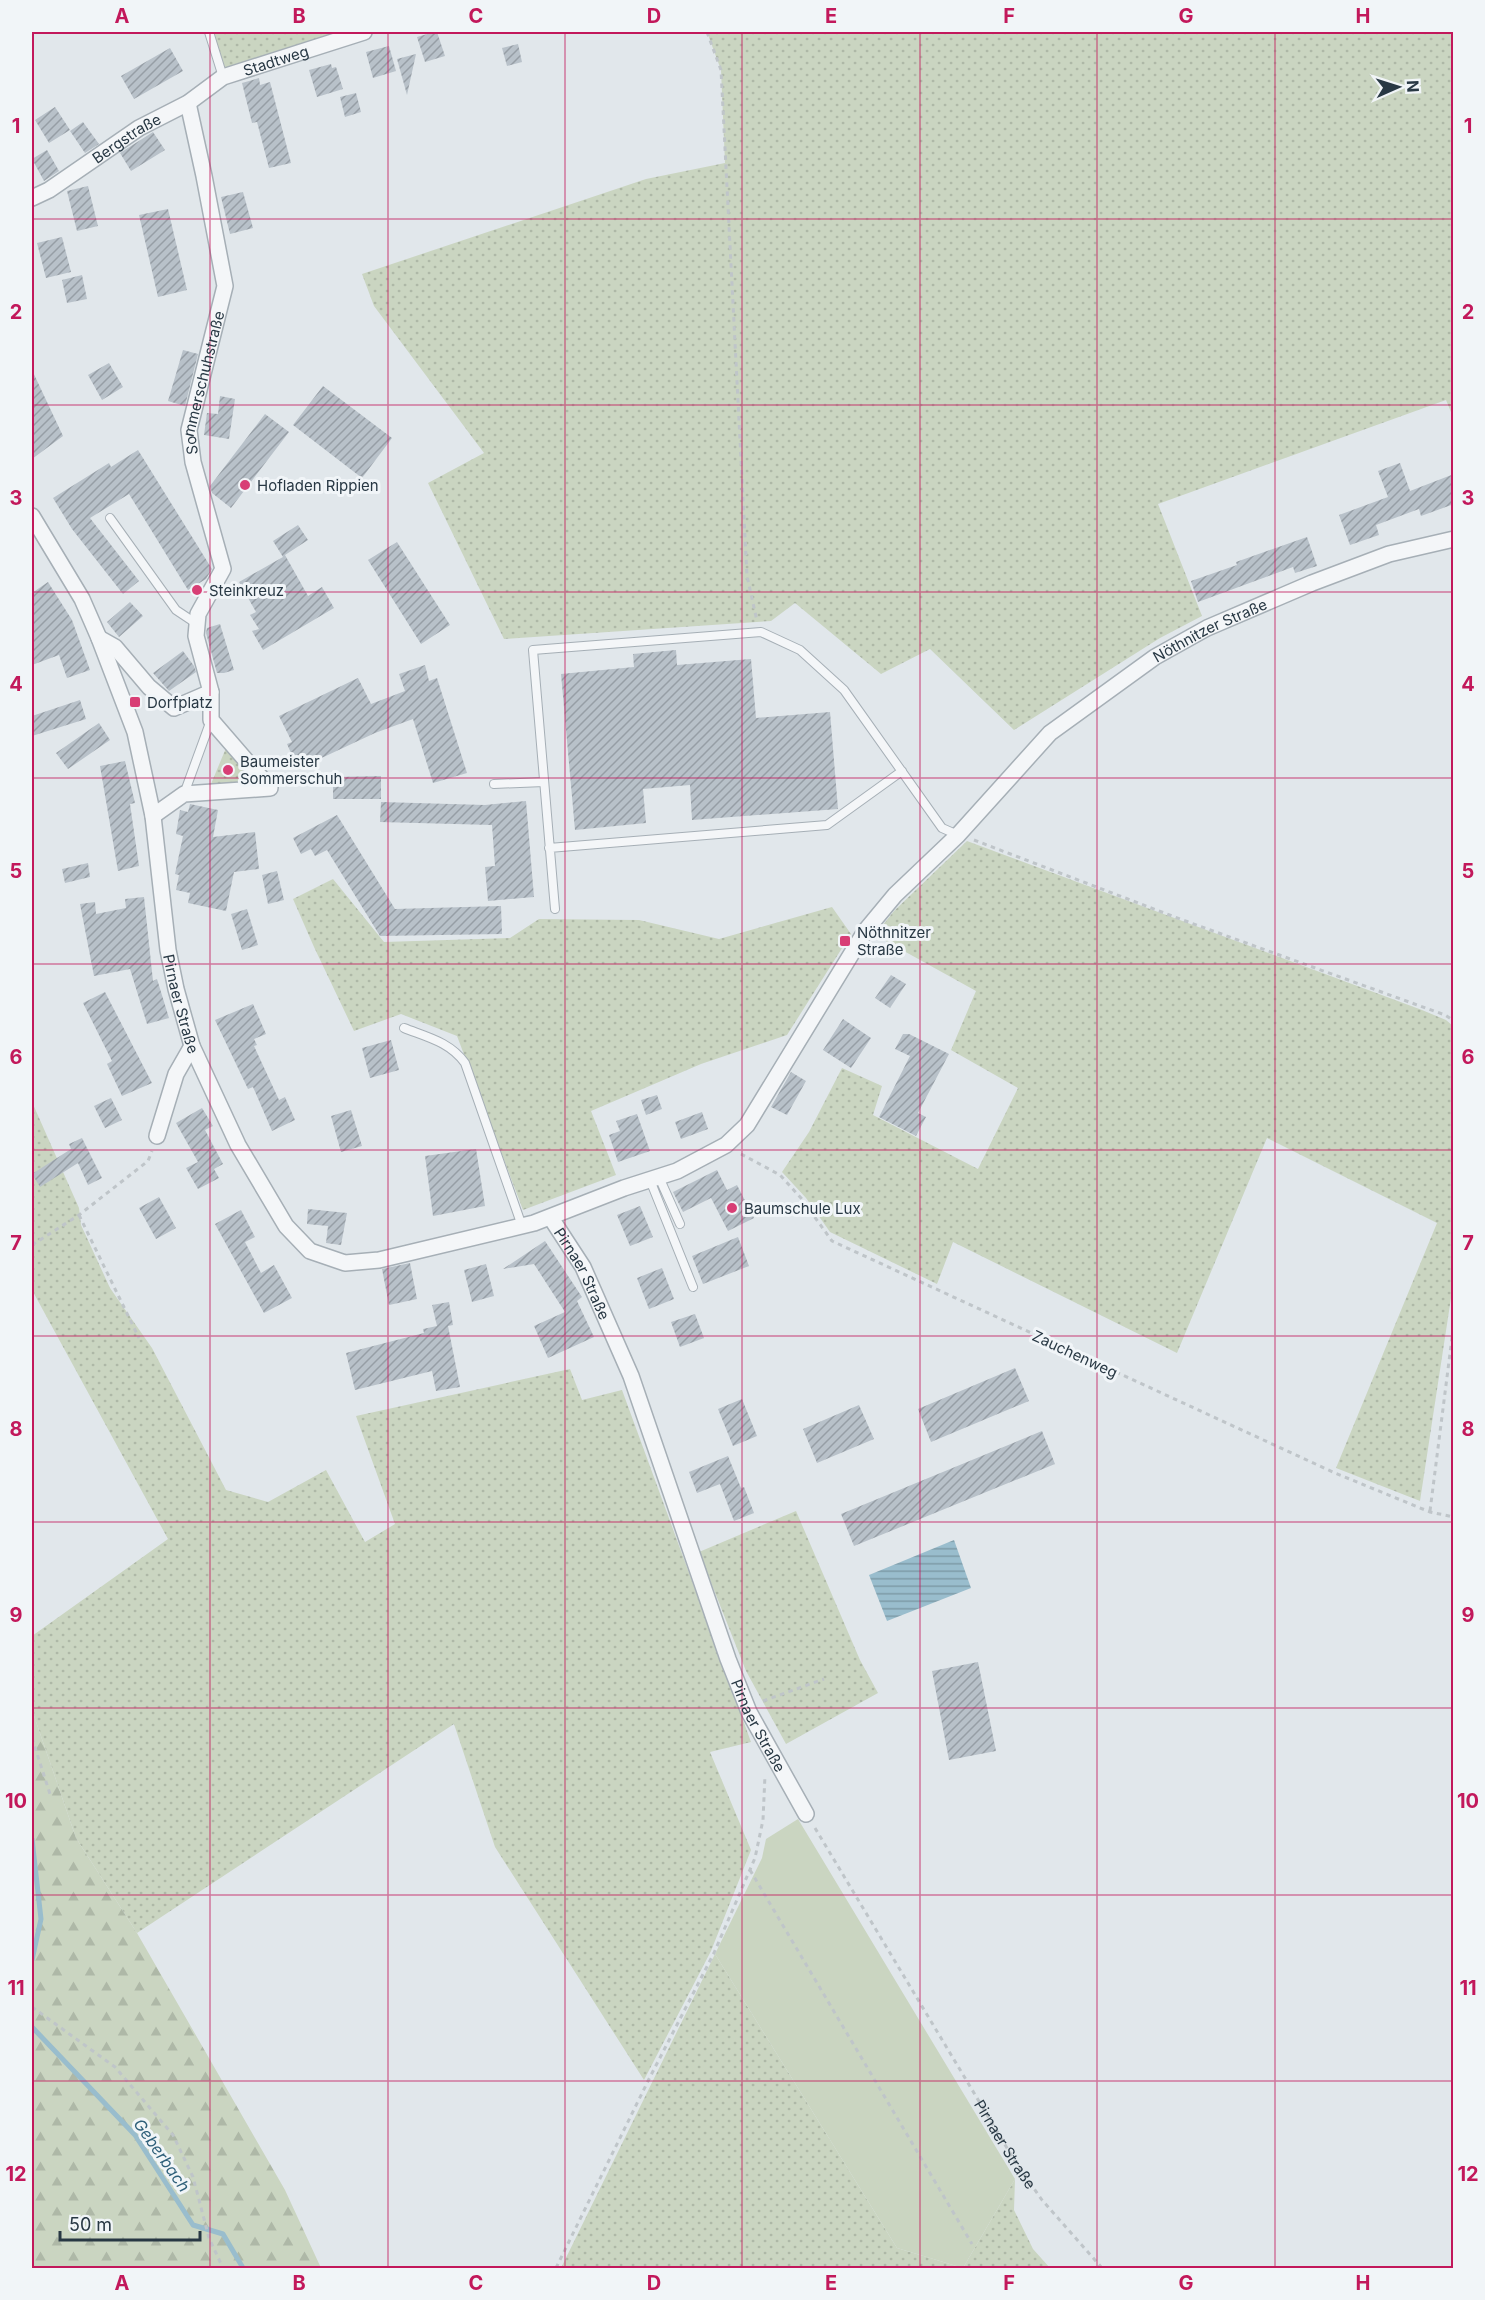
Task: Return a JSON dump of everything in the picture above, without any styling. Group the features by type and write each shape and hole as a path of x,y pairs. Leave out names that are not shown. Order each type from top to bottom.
{"street":[{"name":"Stadtweg","path":"223,77 364,32"},
{"name":"Bergstraße","path":"32,198 49,190 139,128 188,104 223,77"},
{"name":"Sommerschuhstraße","path":"188,104 209,198 225,286 189,430 193,462 223,569 198,614 197,624 196,636 211,692"},
{"name":"Pirnaer Straße","path":"32,516 82,599 135,732 153,816 168,950 176,990 192,1046 238,1145 286,1226 310,1251 345,1263 379,1260 551,1218 583,1267 631,1376 728,1659 747,1707 806,1814"},
{"name":"Nöthnitzer Straße","path":"551,1218 677,1171 726,1145 747,1125 866,930 895,895 958,835 1050,733 1155,657 1207,628 1312,583 1389,554 1454,540"},
{"path":"99,638 115,647 148,687 174,708 211,692 211,720 270,788 184,794 153,816"},
{"path":"157,1136 176,1074 192,1046"}],"lane":[{"path":"209,32 223,77"},
{"path":"110,518 176,610 197,624"},
{"path":"555,909 533,650 760,632 800,650 844,690 942,828 958,835"},
{"path":"184,794 211,720"},
{"path":"549,848 827,825 902,771"},
{"path":"494,784 544,782"},
{"path":"404,1028 446,1045 457,1052 465,1063 522,1226"},
{"path":"654,1178 681,1224"},
{"path":"654,1178 693,1287"}],"path":[{"path":"707,32 721,70 747,576 760,632"},
{"path":"958,835 1445,1015 1454,1021"},
{"path":"32,1245 79,1215 148,1161 157,1136"},
{"name":"Zauchenweg","path":"726,1145 780,1175 801,1198 832,1241 1335,1473 1430,1512 1454,1517"},
{"path":"79,1215 139,1338"},
{"path":"1430,1512 1454,1322"},
{"path":"747,1707 824,1679"},
{"path":"32,1738 50,1794"},
{"path":"556,2268 714,1953 750,1870 759,1844 763,1820 766,1744"},
{"name":"Pirnaer Straße","path":"806,1814 1016,2163 1042,2200 1102,2268"},
{"path":"750,1870 972,2244"},
{"path":"32,2007 115,2067 173,2136 193,2177 209,2238 223,2268"}],"green space":[{"path":"209,32 364,32 223,77"},
{"path":"707,32 1453,32 1453,417 1446,400 1158,504 1202,616 1160,638 1014,730 930,649 881,674 795,603 771,621 504,639 428,483 484,453 374,306 362,274 646,179 725,163 721,70"},
{"path":"226,748 247,771 243,783 211,784"},
{"path":"967,841 1422,1010 1446,1020 1453,1026 1453,1285 1420,1501 1336,1468 1437,1223 1267,1138 1177,1353 953,1242 937,1284 830,1232 806,1198 782,1172 809,1132 842,1068 882,1086 873,1115 978,1169 1018,1088 951,1050 976,991 875,935 894,911"},
{"path":"333,879 384,942 510,938 539,919 639,920 719,939 832,907 851,934 787,1035 701,1064 591,1111 616,1175 523,1210 457,1036 401,1014 354,1031 293,899"},
{"path":"32,1102 79,1208 81,1225 110,1288 152,1348 226,1490 268,1502 326,1470 365,1542 395,1524 356,1416 570,1369 582,1400 622,1390 751,1742 710,1752 751,1850 711,1951 644,2080 495,1847 454,1724 137,1933 76,1838 32,1710 32,1636 168,1539 32,1290"},
{"path":"796,1511 860,1660 878,1693 786,1744 746,1671 699,1552"},
{"path":"32,1710 76,1838 137,1933 285,2190 321,2268 32,2268"},
{"path":"798,1819 1015,2179 963,2268 897,2248 715,1954 762,1858 766,1839"},
{"path":"715,1954 897,2248 963,2268 561,2268"},
{"path":"1015,2179 1014,2210 1033,2249 1050,2268 963,2268"}],"water":[{"path":"954,1540 971,1588 887,1621 869,1575"}],"building":[{"path":"437,32 445,56 425,62 417,37"},
{"path":"518,44 522,62 507,66 502,48"},
{"path":"389,46 396,71 373,78 366,52"},
{"path":"170,48 183,71 134,99 121,76"},
{"path":"416,54 407,95 397,59"},
{"path":"331,64 332,68 336,67 343,89 317,97 309,70"},
{"path":"259,78 260,85 270,82 291,163 269,168 257,122 252,123 242,83"},
{"path":"356,93 361,112 345,117 340,97"},
{"path":"55,107 70,130 49,143 35,120"},
{"path":"83,122 99,144 85,153 70,131"},
{"path":"153,132 165,150 131,171 120,153"},
{"path":"47,150 59,171 44,181 32,159"},
{"path":"88,186 98,226 77,231 67,191"},
{"path":"243,192 253,228 230,234 221,197"},
{"path":"168,209 187,290 158,297 139,215"},
{"path":"62,237 71,272 46,278 37,243"},
{"path":"82,275 87,299 67,303 62,280"},
{"path":"183,350 198,354 185,406 168,401"},
{"path":"109,363 123,387 102,400 88,375"},
{"path":"32,370 63,436 32,459"},
{"path":"323,386 392,438 362,478 293,425"},
{"path":"220,396 235,399 229,439 204,435 207,413 218,414"},
{"path":"265,414 289,432 231,508 212,493 210,486"},
{"path":"138,450 212,569 206,579 188,590 129,494 90,518 139,581 123,594 72,529 53,498 109,463 111,467"},
{"path":"1400,463 1410,491 1454,474 1454,504 1421,516 1419,509 1376,525 1379,535 1350,545 1339,515 1388,497 1378,471"},
{"path":"298,525 308,540 285,555 308,596 322,587 334,608 263,650 252,631 259,629 250,615 256,612 239,582 283,557 273,541"},
{"path":"1307,537 1317,566 1295,573 1293,567 1198,602 1191,581 1237,565 1236,562"},
{"path":"397,542 450,625 421,644 368,560"},
{"path":"48,582 72,620 90,670 67,678 59,655 32,665 32,593"},
{"path":"130,602 143,616 119,637 107,622"},
{"path":"220,624 234,670 224,673 217,673 206,633 207,628"},
{"path":"676,650 677,665 751,659 756,718 830,712 838,809 692,820 690,785 643,789 646,823 575,830 561,674 634,667 633,654"},
{"path":"183,651 196,672 169,691 153,673"},
{"path":"425,665 429,681 437,678 467,773 433,783 413,719 375,733 298,769 287,744 292,742 279,716 358,678 371,704 405,691 399,674"},
{"path":"80,700 86,719 32,736 32,716"},
{"path":"99,723 110,740 68,769 56,753"},
{"path":"125,761 135,803 130,804 139,866 118,871 100,766"},
{"path":"381,776 381,799 333,799 333,777"},
{"path":"526,801 534,897 488,901 485,867 495,866 492,825 380,822 381,802 485,805"},
{"path":"190,804 218,810 213,837 255,832 259,869 234,872 226,911 188,903 190,893 176,890 179,875 175,874 183,836 176,834 180,810 188,812"},
{"path":"337,815 395,909 501,906 502,934 380,936 327,850 315,856 311,849 301,854 293,838"},
{"path":"88,863 90,877 65,883 62,869"},
{"path":"277,871 284,900 268,904 262,875"},
{"path":"144,897 153,981 157,979 169,1018 147,1024 130,969 94,976 80,904 95,902 96,914 126,908 125,899"},
{"path":"247,909 258,945 242,950 231,914"},
{"path":"891,975 906,984 890,1008 875,998"},
{"path":"105,992 152,1083 122,1096 107,1064 112,1061 83,1003"},
{"path":"253,1004 266,1034 254,1039 257,1045 254,1046 279,1100 285,1097 295,1120 272,1131 253,1087 248,1089 215,1020"},
{"path":"843,1019 871,1038 851,1068 823,1050"},
{"path":"903,1034 909,1034 949,1054 918,1113 926,1117 916,1136 879,1117 910,1056 895,1049"},
{"path":"391,1040 399,1070 370,1078 362,1048"},
{"path":"791,1072 806,1081 787,1115 771,1107"},
{"path":"657,1095 662,1109 646,1115 641,1100"},
{"path":"111,1098 122,1120 105,1128 94,1106"},
{"path":"202,1108 213,1126 205,1130 223,1164 214,1169 219,1178 198,1189 186,1168 198,1162 176,1123"},
{"path":"351,1110 362,1146 341,1152 331,1116"},
{"path":"702,1112 708,1129 681,1139 675,1122"},
{"path":"637,1114 650,1151 618,1162 609,1135 620,1131 616,1121"},
{"path":"82,1138 102,1178 88,1185 78,1163 40,1187 32,1174 71,1149 69,1144"},
{"path":"476,1149 485,1206 433,1216 425,1156"},
{"path":"717,1170 727,1190 737,1185 754,1218 728,1231 711,1198 683,1212 673,1192"},
{"path":"159,1197 176,1228 156,1239 139,1208"},
{"path":"640,1206 653,1237 630,1246 617,1215"},
{"path":"308,1209 347,1213 341,1245 326,1243 328,1226 307,1224"},
{"path":"241,1210 255,1237 245,1242 261,1273 274,1265 292,1298 264,1313 215,1224"},
{"path":"738,1237 749,1266 703,1284 692,1256"},
{"path":"545,1241 582,1297 577,1301 594,1337 548,1358 534,1326 565,1312 534,1264 503,1269"},
{"path":"410,1263 417,1299 389,1305 382,1269"},
{"path":"486,1264 494,1296 472,1302 464,1270"},
{"path":"662,1268 674,1299 649,1309 637,1278"},
{"path":"449,1302 453,1325 448,1326 460,1387 436,1391 432,1371 355,1390 346,1353 424,1333 423,1329 437,1326 432,1305"},
{"path":"695,1314 704,1338 680,1347 671,1322"},
{"path":"1015,1368 1029,1401 931,1442 918,1409"},
{"path":"742,1399 757,1436 733,1446 718,1409"},
{"path":"859,1405 874,1439 817,1463 803,1429"},
{"path":"1042,1431 1055,1464 854,1546 841,1514"},
{"path":"728,1456 754,1513 734,1521 720,1484 697,1493 689,1472"},
{"path":"978,1662 996,1751 949,1760 932,1671"}],"waterway":[{"path":"32,1839 41,1919 32,1960"},
{"name":"Geberbach","path":"32,2027 135,2135 193,2225 223,2234 243,2268"}],"place":[{"name":"Hofladen Rippien","path":"245,485"},
{"name":"Steinkreuz","path":"197,590"},
{"name":"Dorfplatz","path":"135,702"},
{"name":"Baumeister Sommerschuh","path":"228,770"},
{"name":"Nöthnitzer Straße","path":"845,941"},
{"name":"Baumschule Lux","path":"732,1208"}]}
